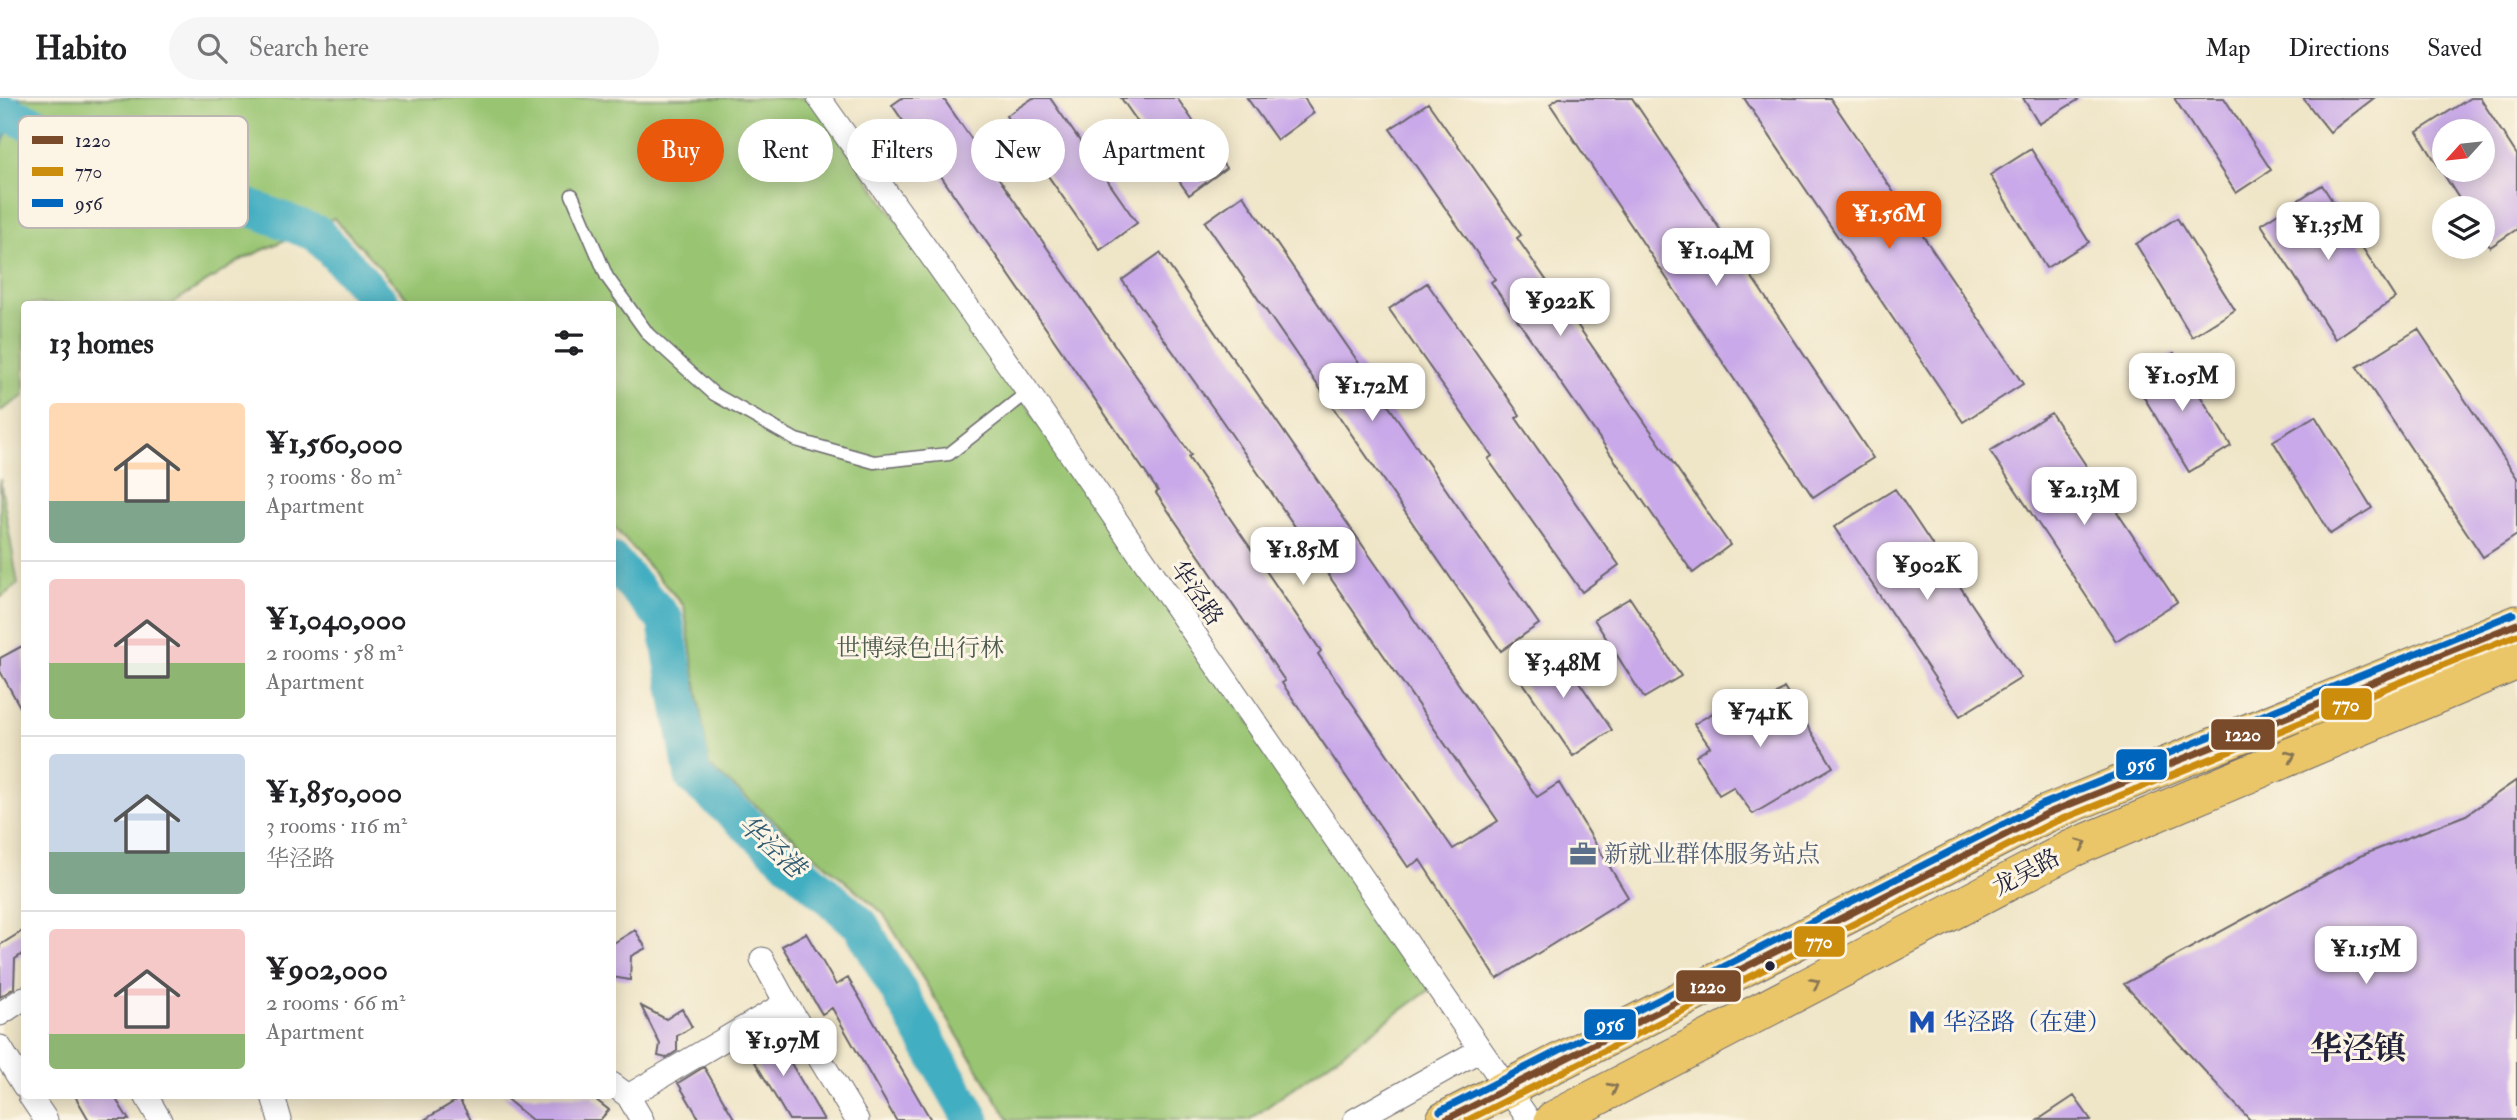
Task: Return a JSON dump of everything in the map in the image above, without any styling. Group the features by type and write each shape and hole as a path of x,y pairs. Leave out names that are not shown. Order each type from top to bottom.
{"main road":[{"name":"龙吴路","path":"1445,1120 2046,814 2517,624"},
{"name":"龙吴路","path":"1553,1120 2071,849 2517,661"}],"street":[{"name":"华泾路","path":"819,98 1028,392 1529,1120"},
{"path":"762,959 858,1120"},
{"path":"0,1014 21,1000"},
{"path":"642,1120 620,1090 786,1003"},
{"path":"0,1047 21,1081"},
{"path":"1355,1120 1480,1050"},
{"path":"32,1099 46,1120"},
{"path":"148,1099 160,1120"},
{"path":"274,1099 280,1120"}],"lane":[{"path":"572,195 607,277 648,334 714,394 796,440 874,462 949,454 1028,392"}],"green space":[{"name":"世博绿色出行林","path":"0,98 811,98 826,119 738,119 738,182 833,182 833,129 847,149 847,182 870,182 1435,986 1249,1120 1009,1120 883,913 709,766 684,606 616,529 616,301 410,301 334,218 243,259 176,301 21,301 21,398 0,411"},
{"path":"0,479 18,584 0,598"}],"water":[{"path":"0,98 20,98 0,150"}],"building":[{"path":"902,98 943,98 971,138 971,182 1001,182 1191,455 1188,457 1321,651 1318,654 1453,849 1498,821 1122,280 1160,253 1537,797 1559,783 1628,897 1497,979 1420,860 1408,867 1282,683 1285,681 1156,493 1158,491 945,182 957,182 957,119 902,119 892,105"},
{"path":"1033,98 1050,98 1065,119 1008,119 1006,116"},
{"path":"1121,98 1177,98 1192,119 1136,119"},
{"path":"1247,98 1304,98 1314,113 1277,140"},
{"path":"1559,98 1632,98 1873,458 1813,497 1550,104"},
{"path":"1744,98 1830,98 2023,384 1963,422"},
{"path":"2023,98 2081,98 2039,124"},
{"path":"2174,98 2224,98 2271,170 2236,193"},
{"path":"2303,98 2374,98 2330,132"},
{"path":"2470,98 2480,98 2494,119 2437,119"},
{"path":"1428,103 1521,235 1517,238 1730,545 1693,573 1491,282 1495,279 1390,129"},
{"path":"1065,120 1079,140 1079,182 1108,182 1137,223 1100,250 1052,182 1065,182"},
{"path":"2432,122 2432,156 2417,132"},
{"path":"2496,123 2517,155 2517,229 2495,244 2495,196 2457,196 2449,182 2496,182"},
{"path":"2031,149 2089,242 2046,268 1990,175"},
{"path":"1180,182 1207,182 1189,195"},
{"path":"2322,185 2395,298 2335,339 2261,224"},
{"path":"1243,195 1539,624 1501,651 1205,222"},
{"path":"2177,218 2235,310 2192,337 2136,244"},
{"path":"1427,283 1520,415 1516,418 1619,565 1582,592 1488,459 1492,456 1389,309"},
{"path":"2418,329 2517,478 2517,535 2483,557 2357,367"},
{"path":"2174,353 2231,446 2189,472 2133,379"},
{"path":"2051,413 2177,602 2116,641 1990,451"},
{"path":"2315,416 2372,508 2330,534 2273,441"},
{"path":"1895,489 2021,678 1960,716 1834,527"},
{"path":"1630,598 1681,676 1644,698 1594,619"},
{"path":"1553,644 1612,730 1573,756 1513,668"},
{"path":"21,647 21,709 0,671 0,658"},
{"path":"1784,688 1833,767 1753,814 1733,787 1719,795 1696,756 1710,747 1694,724 1718,710 1734,694 1749,694 1762,707"},
{"path":"2517,780 2517,1120 2250,1120 2124,984 2360,856 2466,815"},
{"path":"635,930 646,948 631,956 630,980 616,978 616,942"},
{"path":"21,932 21,955 15,959 14,988 0,997 0,945"},
{"path":"806,933 836,985 848,978 931,1120 896,1120 832,1008 822,1014 782,946"},
{"path":"641,1006 666,1019 682,1009 692,1027 677,1036 677,1051 666,1058 658,1056 660,1044"},
{"path":"771,1029 824,1120 789,1120 745,1045"},
{"path":"704,1067 735,1120 700,1120 678,1083"},
{"path":"2074,1096 2091,1120 2038,1120"},
{"path":"77,1099 116,1099 129,1120 89,1120"},
{"path":"459,1099 471,1120 424,1120"},
{"path":"507,1099 595,1099 609,1110 600,1120 532,1120"}],"waterway":[{"name":"华泾港","path":"0,111 18,118"},
{"name":"华泾港","path":"248,207 318,234 379,301"},
{"name":"华泾港","path":"616,565 665,620 693,777 861,925 972,1120"}],"transit line":[{"name":"956","path":"1440,1111 2041,805 2513,614"},
{"name":"1220","path":"1445,1120 2046,814 2517,624"},
{"name":"770","path":"1468,1120 2050,824 2517,635"}],"place":[{"name":"新就业群体服务站点","path":"1583,854"},
{"name":"华泾路（在建）","path":"1922,1022"}],"district":[{"name":"华泾镇","path":"2358,1048"}]}
